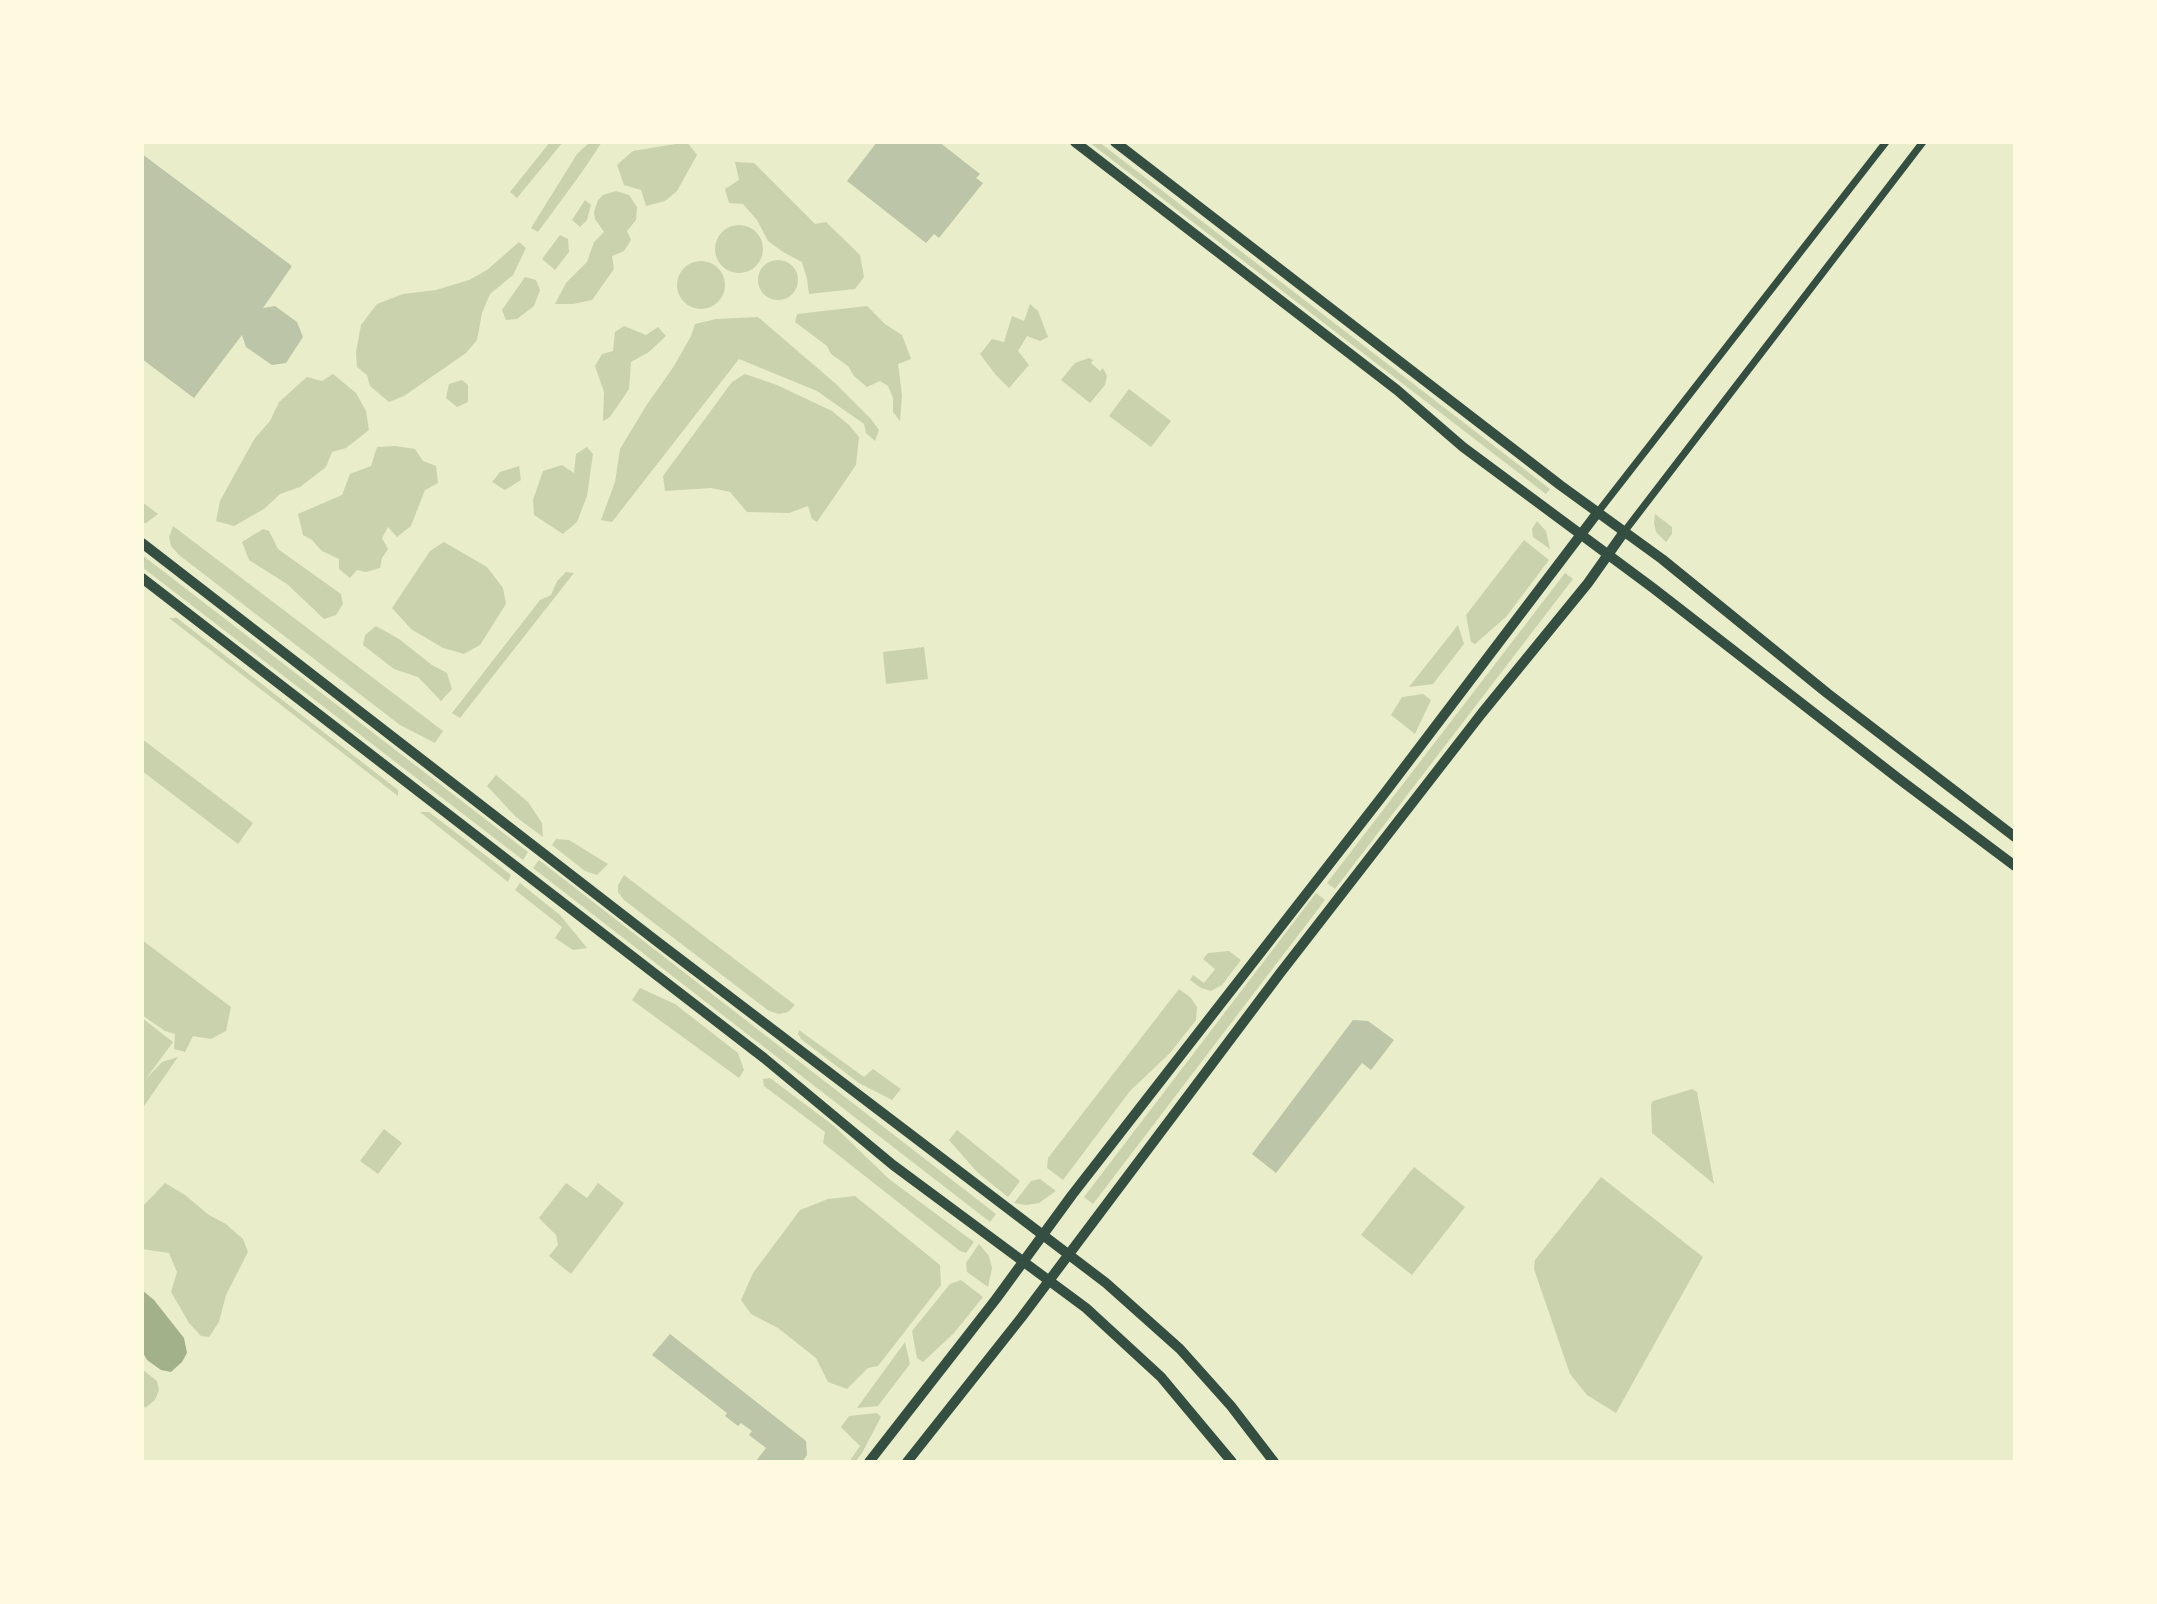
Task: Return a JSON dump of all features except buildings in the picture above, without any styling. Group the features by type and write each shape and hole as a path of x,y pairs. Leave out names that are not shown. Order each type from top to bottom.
{"main road":[{"path":"1075,142 1397,390 1463,447 2015,866"},
{"path":"1115,142 1712,598 1817,684 2015,836"},
{"path":"869,1462 1410,761 1598,512"},
{"path":"907,1462 1049,1281 1281,972 1482,713 1588,583 1624,532"},
{"path":"142,543 1106,1283 1180,1349 1231,1406 1274,1462"},
{"path":"142,578 764,1058 893,1165 1086,1308 1161,1377 1233,1462"}],"street":[{"path":"1598,512 1886,142"},
{"path":"1624,532 1923,142"}],"shaded area":[{"path":"550,142 563,142 517,198 510,192"},
{"path":"602,142 538,232 531,228 577,154 589,143"},
{"path":"687,142 697,155 677,191 665,201 646,206 641,190 624,185 617,165 633,151"},
{"path":"1089,142 1099,142 1550,489 1546,494"},
{"path":"735,162 754,163 815,224 826,222 860,255 864,277 855,289 809,294 802,262 768,241 757,220 743,204 729,203 725,189 739,180"},
{"path":"616,191 629,195 637,207 636,220 627,231 631,240 624,251 612,256 614,269 592,300 555,304 566,283 587,262 594,242 604,232 595,219 598,200 603,195"},
{"path":"585,200 591,205 587,220 580,227 572,220"},
{"path":"739,225 756,232 763,249 756,266 739,273 722,266 715,249 722,232"},
{"path":"560,235 568,239 569,252 555,270 542,259"},
{"path":"519,242 526,248 513,275 490,294 482,313 477,340 466,353 404,396 389,402 370,386 367,375 357,367 356,352 361,325 377,304 403,294 436,290 469,280 487,270"},
{"path":"778,260 792,266 798,280 792,294 778,300 764,294 758,280 764,266"},
{"path":"701,261 718,268 725,285 718,302 701,309 684,302 677,285 684,268"},
{"path":"525,277 536,280 540,290 534,306 517,319 506,320 502,310"},
{"path":"1030,304 1038,311 1048,337 1040,341 1027,336 1018,351 1029,365 1009,388 980,354 992,339 1004,342 1012,316 1024,321"},
{"path":"867,306 885,324 902,335 911,359 898,364 902,395 900,421 893,412 893,398 888,386 880,381 867,387 854,376 848,366 831,354 827,346 795,322 797,314"},
{"path":"758,317 836,384 871,419 879,430 875,441 866,433 864,424 817,391 739,359 612,522 601,520 615,482 620,449 674,366 695,324 716,319"},
{"path":"624,326 646,335 658,327 666,336 649,352 631,362 629,389 610,417 603,421 604,392 595,366 602,354 613,351 615,332"},
{"path":"1089,358 1100,371 1103,368 1107,376 1105,385 1090,403 1061,380 1075,363"},
{"path":"333,374 356,393 366,411 369,430 346,448 332,452 326,467 300,487 280,494 264,509 234,526 216,521 220,501 255,438 270,421 279,402 307,377 322,381"},
{"path":"745,374 777,385 832,411 859,437 856,465 817,522 812,519 808,506 789,513 747,512 730,492 711,488 665,491 663,476 732,382"},
{"path":"462,380 468,385 468,402 457,407 446,398 449,384"},
{"path":"1129,389 1171,421 1151,447 1109,416"},
{"path":"377,447 415,449 423,461 436,466 438,483 425,490 411,526 397,537 388,527 382,538 388,549 380,568 366,572 357,570 350,578 339,569 339,559 322,551 303,535 298,514 342,495 350,474 371,466"},
{"path":"587,447 593,454 587,496 577,522 563,534 534,515 533,500 543,471 562,465 574,473 576,454"},
{"path":"519,466 521,480 505,490 492,482 500,472"},
{"path":"142,502 158,514 146,523 142,523"},
{"path":"1655,514 1672,527 1672,534 1666,542 1656,532"},
{"path":"1537,521 1546,531 1550,549 1533,537 1532,529"},
{"path":"173,526 443,731 435,743 400,725 179,555 171,546 169,537"},
{"path":"263,529 269,531 278,549 341,594 343,604 336,615 324,619 287,584 249,560 242,542"},
{"path":"1524,540 1549,560 1506,617 1475,644 1471,642 1466,615"},
{"path":"444,542 487,567 503,588 506,604 480,645 464,654 443,648 411,629 392,608 430,551"},
{"path":"142,555 528,852 523,860 142,567"},
{"path":"566,572 574,573 460,718 452,713 540,600 551,595 557,581"},
{"path":"1565,573 1573,579 1335,889 1327,883"},
{"path":"169,618 177,618 398,790 398,796"},
{"path":"1458,625 1464,644 1433,684 1409,687"},
{"path":"376,626 447,673 452,689 441,701 418,677 394,669 363,645 365,635"},
{"path":"924,647 928,679 886,684 883,652"},
{"path":"1423,694 1431,700 1415,734 1391,715 1402,697"},
{"path":"142,739 253,823 238,844 142,771"},
{"path":"496,775 528,802 542,823 543,837 516,817 487,786"},
{"path":"420,812 429,812 511,875 508,882"},
{"path":"556,839 569,840 608,864 597,875 585,871 552,845"},
{"path":"539,860 996,1214 990,1222 533,868"},
{"path":"624,875 795,1005 788,1012 779,1014 769,1011 624,900 618,892 618,885"},
{"path":"520,883 560,915 587,948 573,950 555,938 562,927 515,890"},
{"path":"1316,893 1325,900 1093,1204 1084,1197"},
{"path":"142,940 231,1007 226,1031 211,1039 193,1036 185,1052 174,1049 175,1034 165,1031 142,1015"},
{"path":"1229,951 1241,960 1222,985 1211,991 1190,980 1193,975 1204,983 1215,969 1203,959 1208,953"},
{"path":"640,988 675,1004 738,1053 744,1070 739,1078 632,1000"},
{"path":"1179,989 1191,998 1197,1007 1196,1020 1170,1053 1130,1091 1063,1180 1047,1168 1048,1158"},
{"path":"142,1018 173,1042 145,1080 162,1062 178,1057 142,1109"},
{"path":"799,1030 864,1077 873,1069 901,1089 892,1100 859,1083 801,1039"},
{"path":"770,1078 834,1126 889,1179 974,1242 966,1253 823,1143 825,1132 764,1086 763,1079"},
{"path":"1692,1089 1697,1092 1714,1184 1652,1133 1653,1101"},
{"path":"384,1129 402,1143 378,1174 360,1161"},
{"path":"957,1130 1020,1181 1008,1197 977,1172 949,1140"},
{"path":"1414,1167 1465,1207 1412,1275 1361,1235"},
{"path":"1601,1177 1703,1257 1616,1413 1587,1395 1570,1374 1534,1269 1535,1260"},
{"path":"1040,1179 1056,1191 1039,1203 1014,1203 1031,1181"},
{"path":"165,1183 226,1224 243,1239 248,1252 226,1295 219,1322 209,1337 201,1336 189,1323 171,1292 177,1272 169,1253 142,1249 142,1207"},
{"path":"566,1183 587,1198 598,1183 624,1203 571,1274 549,1256 558,1245 556,1235 539,1218"},
{"path":"855,1196 940,1265 941,1285 878,1366 868,1368 847,1389 828,1382 816,1358 778,1328 751,1314 741,1300 753,1273 800,1210 828,1199"},
{"path":"979,1244 989,1256 992,1268 988,1287 967,1272 966,1263"},
{"path":"961,1280 983,1297 954,1333 923,1362 917,1358 912,1331 950,1284"},
{"path":"142,1290 154,1300 184,1338 187,1353 171,1372 161,1370 147,1360 142,1351"},
{"path":"905,1342 910,1364 878,1406 857,1408"},
{"path":"142,1369 157,1381 159,1390 155,1400 145,1408 142,1401"},
{"path":"877,1413 881,1417 862,1453 855,1462 849,1462 860,1446 841,1427 849,1416"}]}
